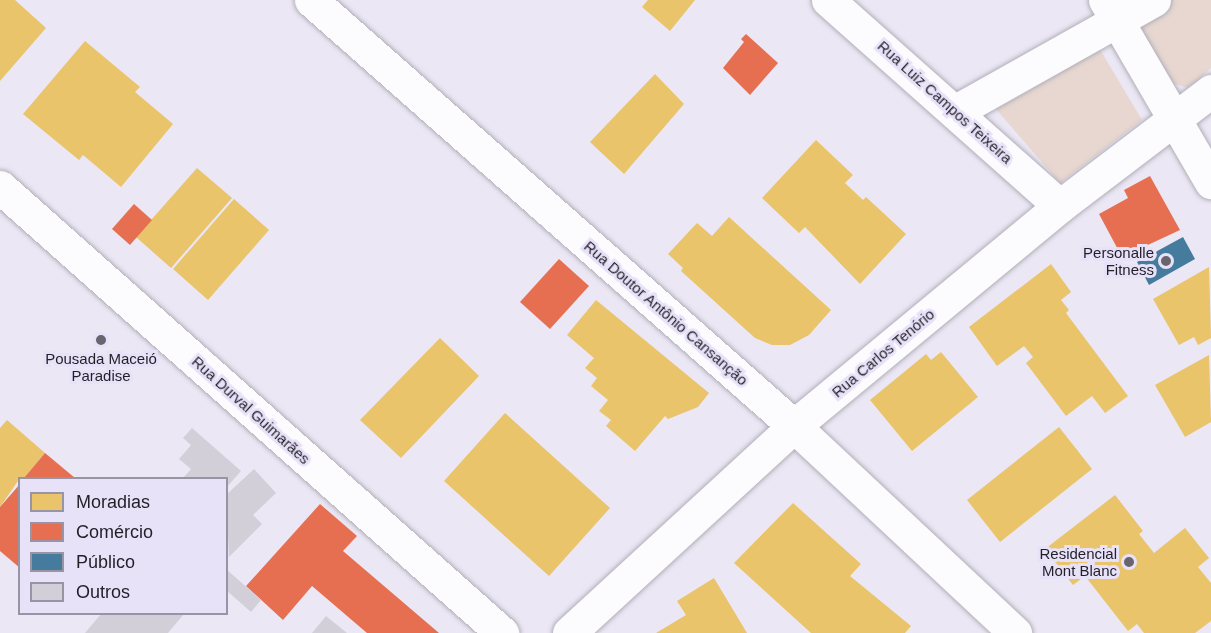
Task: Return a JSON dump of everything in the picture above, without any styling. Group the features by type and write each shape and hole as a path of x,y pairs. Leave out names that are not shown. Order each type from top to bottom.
{"street":[{"name":"Rua Doutor Antônio Cansanção","path":"311,0 794,426 1015,633"},
{"name":"Rua Luiz Campos Teixeira","path":"828,0 956,111 1060,206"},
{"path":"956,111 1111,11 1154,0"},
{"path":"1111,11 1211,182"},
{"name":"Rua Carlos Tenório","path":"569,633 794,426 1060,206 1211,91"},
{"name":"Rua Durval Guimarães","path":"0,187 502,633"}],"shaded area":[{"path":"1168,0 1211,0 1211,68 1189,88 1175,84 1150,58 1139,32 1141,15"},
{"path":"1095,41 1142,120 1060,183 989,101"}],"building: Moradias":[{"path":"0,0 15,0 46,28 0,81"},
{"path":"648,0 695,0 670,31 642,7"},
{"path":"85,41 140,87 135,92 173,124 121,187 83,155 79,160 23,114"},
{"path":"655,74 684,104 624,174 590,142"},
{"path":"816,140 853,175 845,183 863,200 866,197 906,234 860,284 805,227 799,233 762,198"},
{"path":"197,168 232,198 171,268 136,237"},
{"path":"234,199 269,230 208,300 173,269"},
{"path":"729,217 831,310 809,335 790,345 772,345 755,338 681,271 683,268 668,254 697,223 712,236"},
{"path":"1051,264 1071,292 1061,300 1069,310 1066,313 1128,396 1105,413 1092,396 1066,416 1026,363 1033,357 1024,346 997,366 969,327"},
{"path":"1209,267 1211,338 1198,345 1194,337 1179,345 1153,299"},
{"path":"596,300 709,393 698,407 668,419 665,416 635,451 606,426 611,420 599,411 608,400 591,386 597,378 585,368 594,358 567,335"},
{"path":"440,338 479,376 401,458 360,420"},
{"path":"941,352 978,397 912,451 870,400 926,354 931,360"},
{"path":"1209,355 1211,422 1185,437 1155,385"},
{"path":"505,413 610,508 549,576 444,481"},
{"path":"7,420 45,453 25,477 18,477 18,481 0,507 0,428"},
{"path":"1059,427 1092,469 1000,542 967,500"},
{"name":"Residencial Mont Blanc","path":"1115,495 1143,531 1139,534 1154,553 1185,528 1209,558 1198,567 1211,583 1211,621 1195,633 1144,633 1137,624 1128,631 1085,576 1073,585 1045,549"},
{"path":"793,503 861,564 850,576 911,626 905,633 811,633 734,563"},
{"path":"714,578 747,633 656,633 686,615 677,601"}],"building: Comércio":[{"path":"746,34 778,63 750,95 723,68 744,42 741,39"},
{"path":"1150,176 1180,230 1122,257 1099,214 1128,198 1124,190"},
{"path":"134,204 152,220 130,245 112,229"},
{"path":"559,259 589,286 550,329 520,302"},
{"path":"45,453 74,477 25,477"},
{"path":"18,486 18,566 0,551 0,507"},
{"path":"320,504 357,536 343,551 439,633 367,633 312,586 283,620 246,586"}],"building: Público":[{"name":"Personalle Fitness","path":"1183,237 1195,259 1149,285 1137,262"}],"building: Outros":[{"path":"192,428 241,471 228,486 228,477 184,477 191,469 179,459 191,445 183,438"},
{"path":"254,469 276,493 253,515 262,524 229,557 228,536 228,493"},
{"path":"228,571 261,600 251,612 228,592"},
{"path":"100,615 183,615 168,633 85,633"},
{"path":"326,616 347,633 312,633"}],"place":[{"name":"Personalle Fitness","path":"1166,261"},
{"name":"Pousada Maceió Paradise","path":"101,340"},
{"name":"Residencial Mont Blanc","path":"1129,562"}]}
